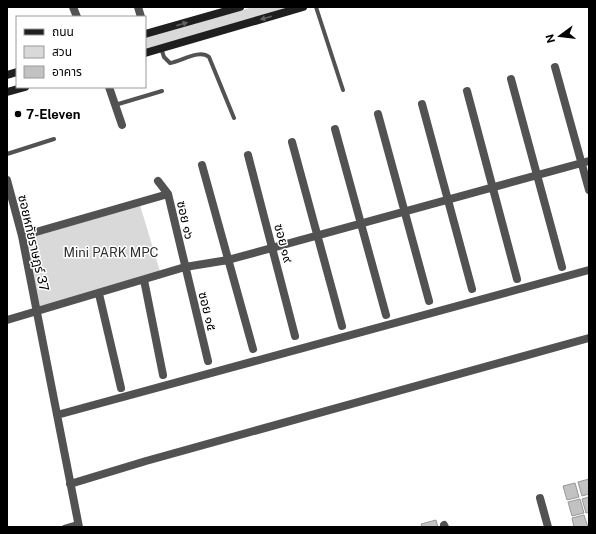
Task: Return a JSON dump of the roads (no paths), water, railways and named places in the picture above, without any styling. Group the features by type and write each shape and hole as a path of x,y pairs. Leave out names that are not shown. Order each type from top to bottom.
{"main road":[{"path":"146,32 240,7"},
{"path":"146,53 303,7"},
{"path":"7,92 21,88"}],"street":[{"path":"555,67 585,162 589,190"},
{"path":"510,79 562,267"},
{"path":"109,88 122,125"},
{"path":"467,91 517,279"},
{"path":"422,104 472,289"},
{"path":"378,114 429,301"},
{"path":"335,129 386,315"},
{"path":"292,142 342,326"},
{"name":"ซอย ๑๙","path":"248,156 295,336"},
{"path":"7,320 99,294 185,267 228,260 585,162"},
{"path":"202,165 252,349"},
{"name":"ซอยหทัยราษฎร์ 37","path":"7,180 22,236 79,525"},
{"name":"ซอย ๑๖","path":"158,181 168,194 185,267"},
{"path":"22,236 168,194"},
{"name":"ซอย ๑๕","path":"185,267 208,360"},
{"path":"57,415 589,270"},
{"path":"144,280 163,375"},
{"path":"99,294 121,388"},
{"path":"70,484 154,459 589,338"},
{"path":"540,498 548,527"}],"lane":[{"path":"316,7 343,90"},
{"path":"161,48 164,57 170,63 200,54 205,54 209,57 234,118"},
{"path":"115,105 162,91"},
{"path":"7,154 54,139"},
{"path":"64,527 79,525"}],"place":[{"name":"7-Eleven","path":"18,114"}],"park label":[{"name":"Mini PARK MPC","path":"111,252"}]}
